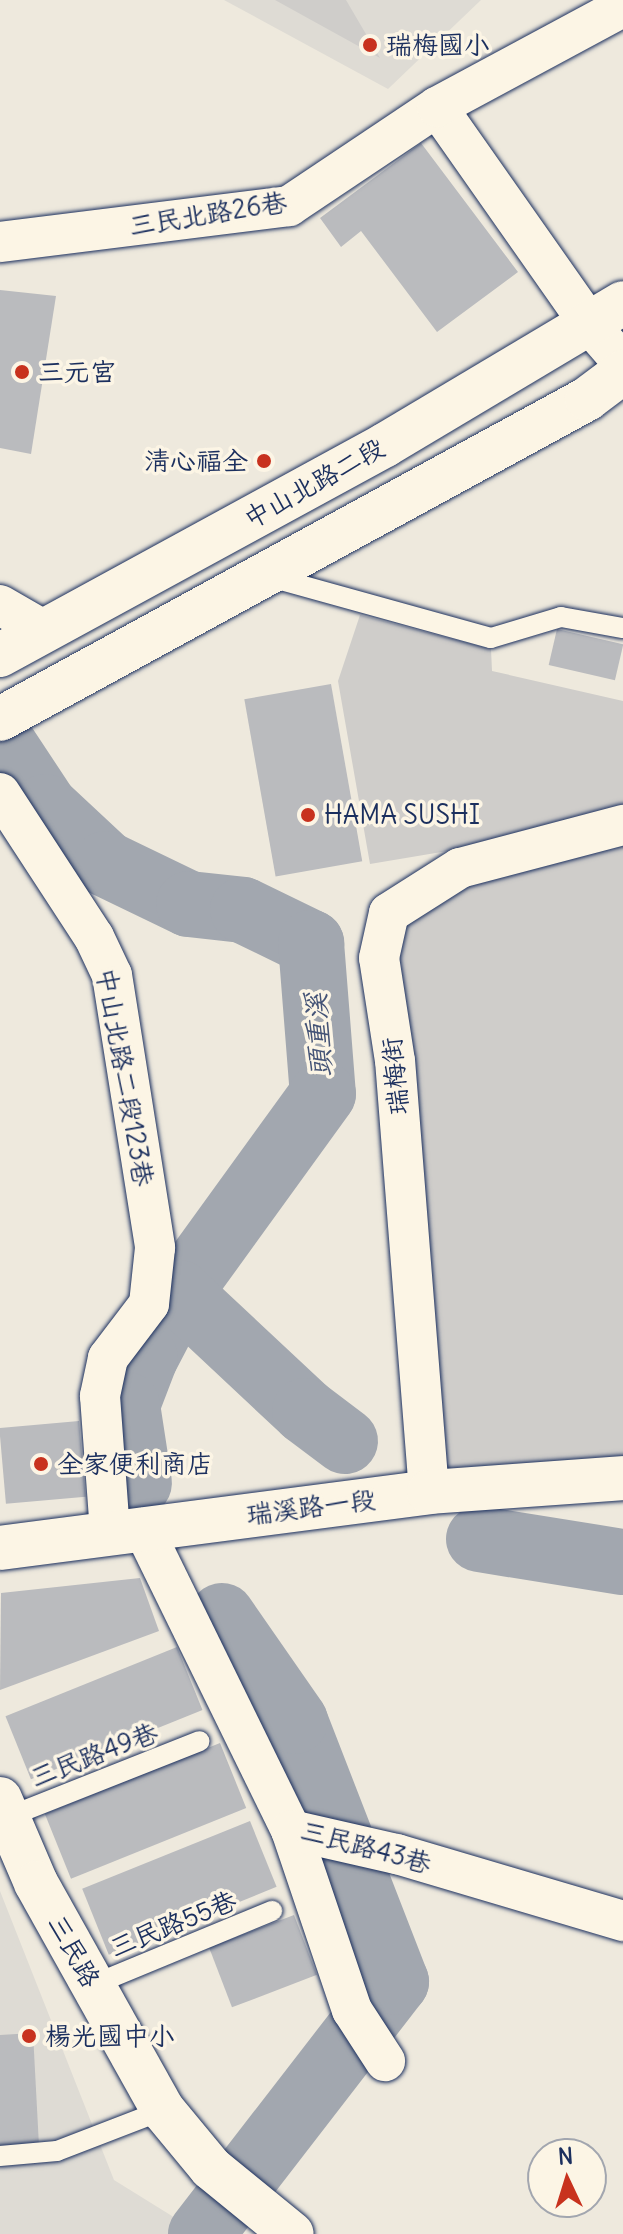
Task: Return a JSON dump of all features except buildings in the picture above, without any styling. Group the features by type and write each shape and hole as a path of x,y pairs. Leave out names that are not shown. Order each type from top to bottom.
{"main road":[{"name":"中山北路二段","path":"0,655 385,445 606,314"},
{"path":"8,715 587,399 623,372"},
{"name":"瑞溪路一段","path":"0,1548 429,1492 623,1478"},
{"name":"三民路","path":"4,1808 36,1883 163,2110 211,2168 282,2227"}],"street":[{"name":"三民北路26巷","path":"0,242 289,206 437,107 623,7"},
{"path":"437,107 606,314 623,363"},
{"path":"0,605 45,631"},
{"name":"中山北路二段123巷","path":"0,793 94,937 112,975 155,1248 149,1304 108,1358 100,1396 127,1530"},
{"name":"瑞梅街","path":"429,1492 395,1061 379,958 389,913 460,868 623,825"},
{"name":"三民路43巷","path":"127,1530 291,1830 397,1854 623,1921"},
{"path":"291,1830 352,2010 385,2061"}],"lane":[{"path":"267,576 491,638 561,617 623,628"},
{"name":"三民路49巷","path":"4,1808 200,1741"},
{"name":"三民路55巷","path":"93,1985 272,1911"},
{"path":"0,2156 57,2151 163,2110"}],"shaded area":[{"name":"瑞梅國小","path":"224,0 481,0 388,89"},
{"path":"275,0 346,0 380,58"},
{"path":"360,615 491,649 492,671 623,701 623,805 531,837 370,864 338,681"},
{"path":"623,825 623,1478 429,1492 389,913"},
{"name":"楊光國中小","path":"0,1891 114,2180 201,2234 0,2234"}],"waterway":[{"name":"頭重溪","path":"0,739 45,807 106,864 189,904 243,910 311,943 323,1094 179,1293 145,1358 127,1405 139,1483"},
{"name":"頭重溪","path":"179,1293 305,1411 345,1441"},
{"name":"頭重溪","path":"479,1539 623,1562"},
{"path":"201,2234 396,1982 295,1721 222,1616"}],"place":[{"name":"瑞梅國小","path":"370,45"},
{"name":"三元宮","path":"22,372"},
{"name":"清心福全","path":"264,461"},
{"name":"HAMA SUSHI","path":"308,815"},
{"name":"全家便利商店","path":"41,1464"},
{"name":"楊光國中小","path":"29,2036"}]}
